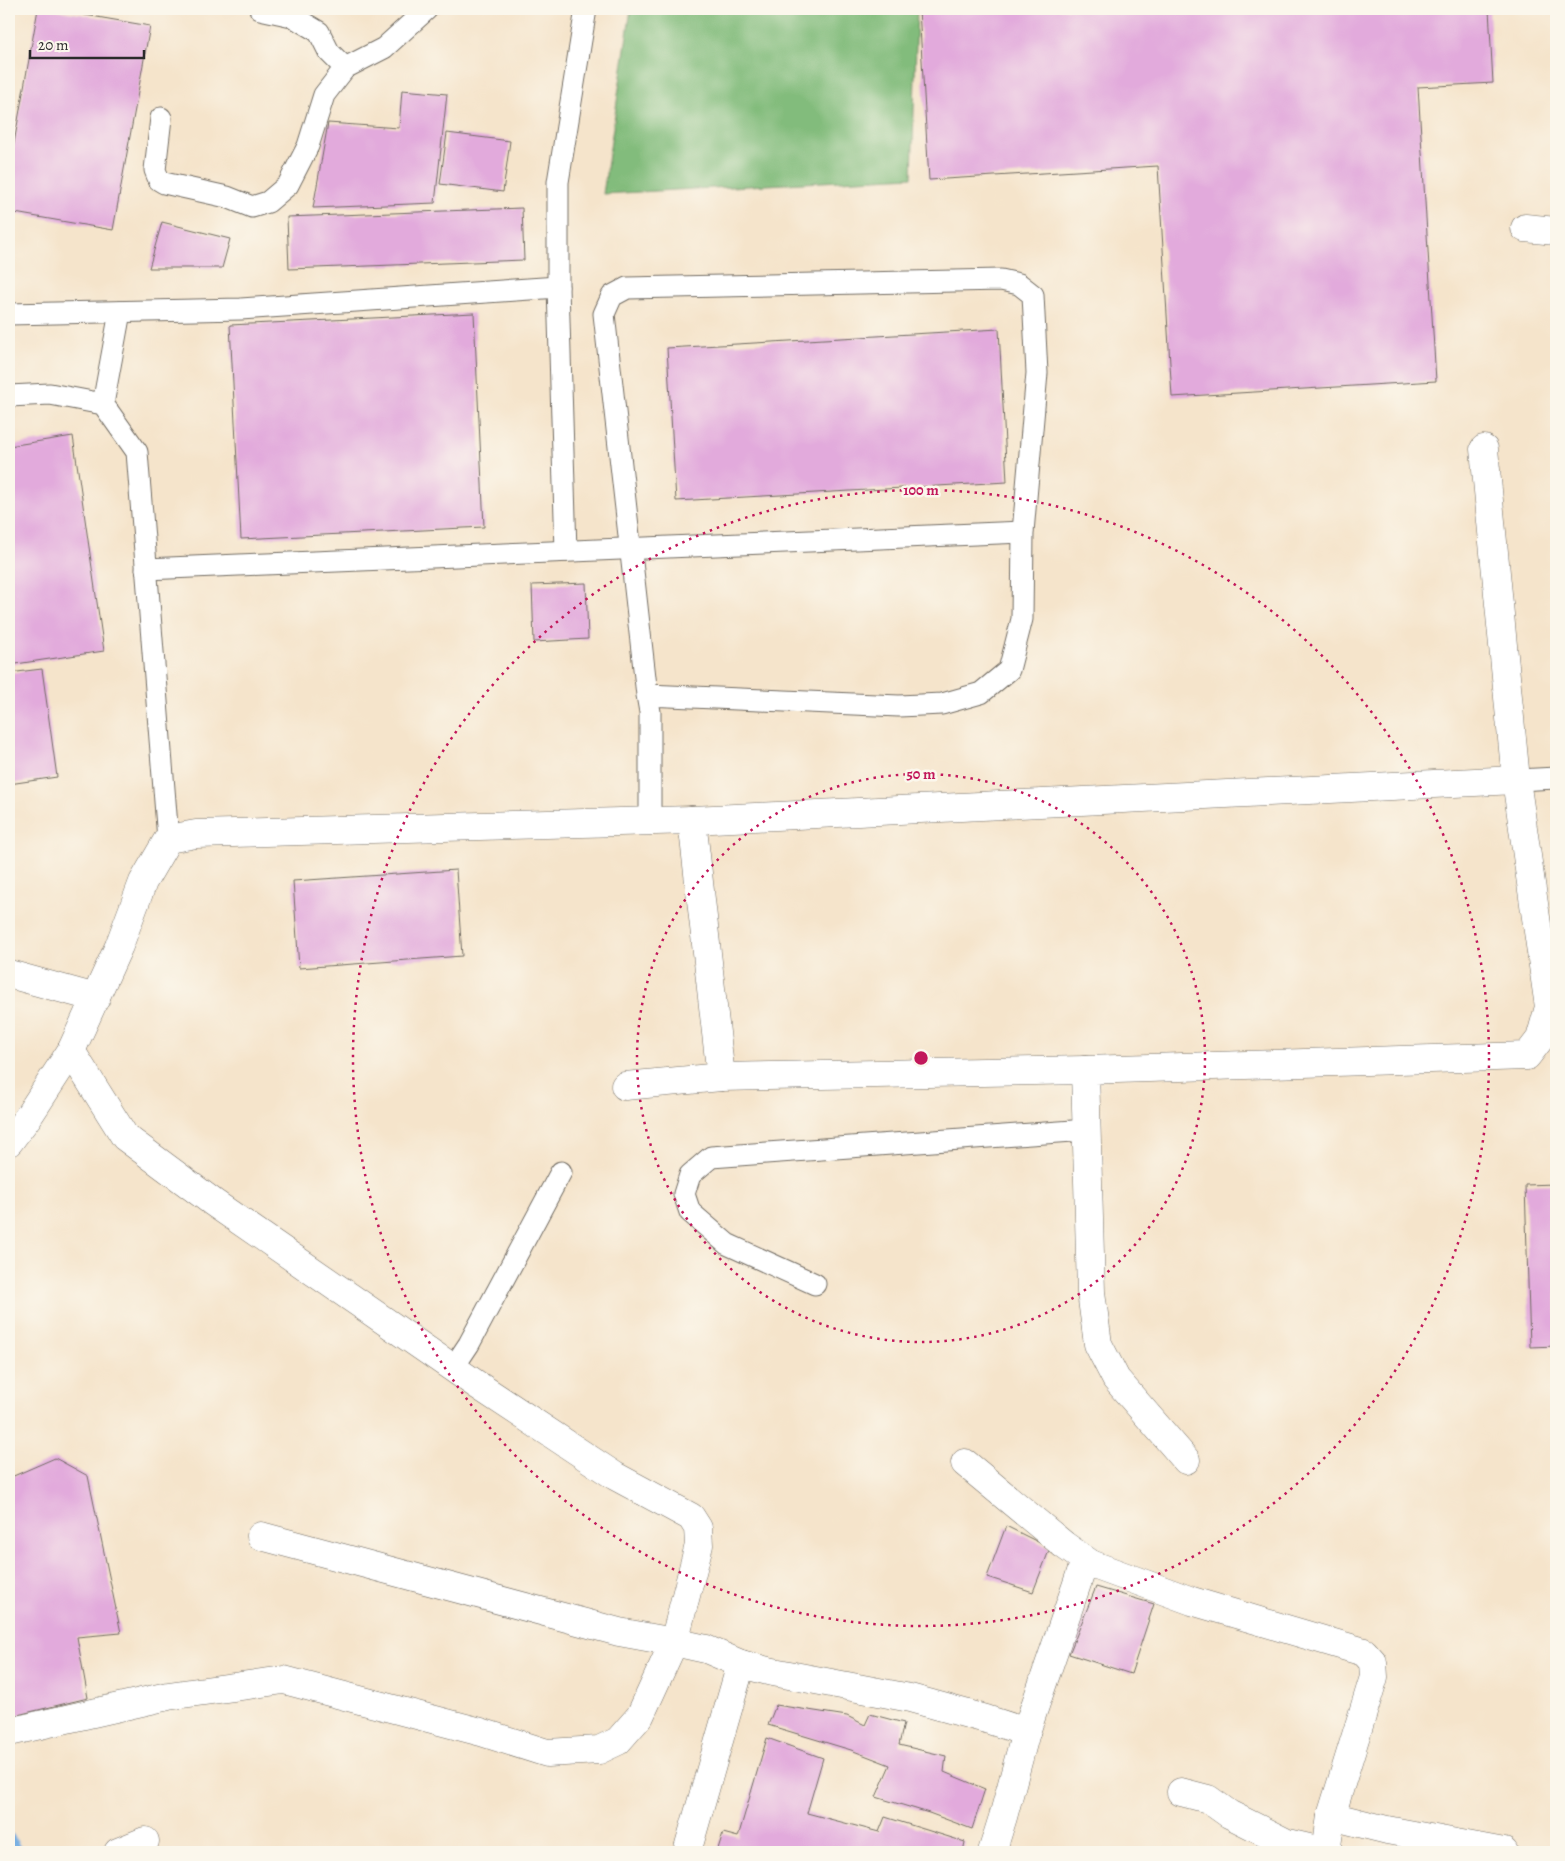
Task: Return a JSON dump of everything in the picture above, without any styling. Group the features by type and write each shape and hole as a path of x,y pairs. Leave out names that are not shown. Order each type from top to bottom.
{"street":[{"path":"1525,228 1556,231"},
{"path":"625,1086 722,1077 1085,1070 1527,1056 1540,1039 1549,1007 1516,780 1484,449"},
{"path":"9,1142 72,1051 119,946 143,882 168,839 196,834 650,822 1516,780"},
{"path":"692,820 722,1077"},
{"path":"9,974 96,998"},
{"path":"9,1732 168,1696 284,1680 481,1732 548,1752 599,1750 618,1741 640,1716 674,1642 699,1545 698,1528 691,1517 615,1476 453,1368 214,1202 125,1137 72,1051"},
{"path":"1085,1070 1091,1292 1098,1344 1116,1379 1186,1460"},
{"path":"965,1464 1064,1545 1091,1564 1192,1601 1364,1652 1372,1662 1374,1677 1331,1816 1326,1852 1287,1843 1228,1814 1208,1799 1181,1792"},
{"path":"261,1536 618,1632 706,1649 741,1664 768,1671 910,1698 1026,1732"},
{"path":"992,1852 1004,1817 1026,1732 1081,1572 1091,1564"},
{"path":"687,1852 741,1664"},
{"path":"1331,1816 1387,1830 1504,1852"},
{"path":"118,1852 145,1841"}],"lane":[{"path":"260,9 292,16 319,32 329,52 345,68"},
{"path":"161,118 155,170 159,180 164,184 227,197 252,207 268,202 288,185 308,146 324,95 345,68 384,48 427,9"},
{"path":"566,551 558,287 558,182 586,9"},
{"path":"647,695 899,706 942,704 981,693 1009,670 1022,619 1023,532 1037,372 1033,296 1019,284 1001,280 627,288 612,296 604,314 630,548 647,695 650,712 650,822"},
{"path":"9,314 241,310 558,287"},
{"path":"103,404 120,312"},
{"path":"9,396 50,394 103,404 136,452 168,839"},
{"path":"146,569 1023,532"},
{"path":"1516,780 1556,778"},
{"path":"815,1284 727,1244 690,1212 684,1194 690,1175 711,1157 1087,1130"},
{"path":"453,1368 469,1344 561,1172"}],"green space":[{"path":"631,9 917,9 912,177 603,194"}],"building":[{"path":"38,9 50,9 150,26 113,230 9,212 9,171"},
{"path":"919,9 1489,9 1493,83 1418,87 1436,381 1172,397 1158,166 929,180"},
{"path":"402,90 447,94 435,203 313,208 328,123 399,128"},
{"path":"447,133 510,141 503,192 440,184"},
{"path":"522,208 524,260 289,269 287,217"},
{"path":"162,222 230,239 222,268 149,268"},
{"path":"474,313 484,527 241,539 230,325"},
{"path":"999,329 1007,482 676,501 667,348"},
{"path":"73,436 104,651 9,665 9,446"},
{"path":"586,583 588,639 534,642 532,585"},
{"path":"42,669 57,777 9,784 9,673"},
{"path":"456,870 462,956 299,968 293,881"},
{"path":"1556,1184 1556,1346 1530,1347 1525,1185"},
{"path":"55,1458 88,1476 121,1633 77,1637 88,1698 9,1717 9,1478"},
{"path":"1006,1526 1050,1548 1033,1592 987,1577"},
{"path":"1096,1587 1154,1604 1131,1674 1069,1654"},
{"path":"776,1705 847,1716 865,1725 870,1714 904,1723 899,1745 946,1756 944,1772 985,1789 972,1829 929,1813 876,1797 890,1765 851,1750 768,1725"},
{"path":"767,1738 823,1758 807,1813 879,1832 885,1817 965,1842 963,1852 794,1852 784,1849 783,1852 717,1852 723,1833 738,1837"}],"waterway":[{"path":"9,1838 17,1852"}]}
